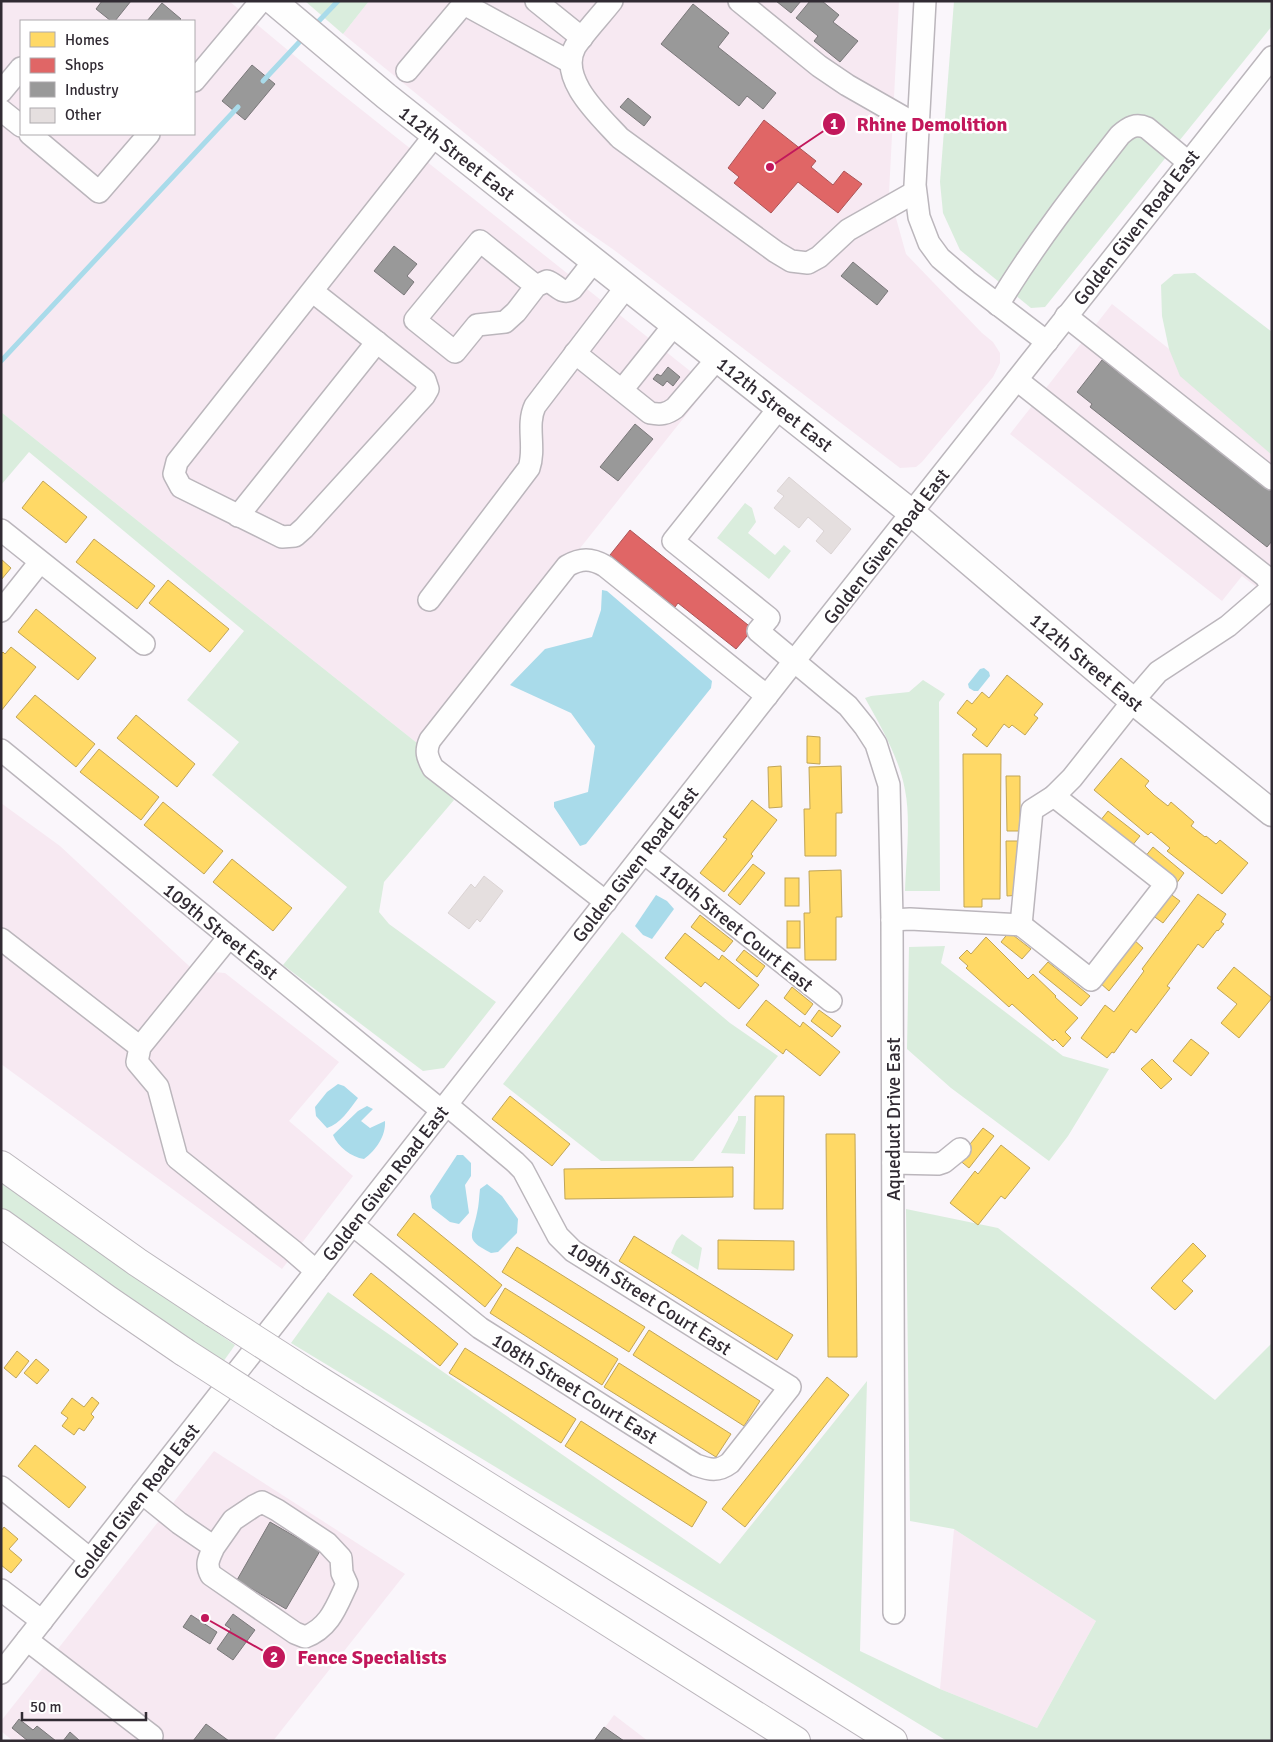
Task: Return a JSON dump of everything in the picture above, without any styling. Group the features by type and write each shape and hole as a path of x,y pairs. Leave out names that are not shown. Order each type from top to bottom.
{"highway":[{"path":"1,1165 129,1257 214,1313 893,1741"},
{"path":"1,1223 184,1352 796,1741"}],"main road":[{"name":"112th Street East","path":"273,1 434,135 912,513 1133,701 1272,813"}],"street":[{"path":"195,80 261,1"},
{"path":"536,1 582,38"},
{"path":"612,1 576,46 570,62 576,84 599,116 620,138 776,252 792,261 808,262 819,257 848,230 916,192"},
{"path":"739,1 819,66 847,85 917,125"},
{"path":"925,1 917,125 916,192 918,217 929,243 940,258 1047,342"},
{"path":"407,71 465,3 570,62"},
{"name":"Golden Given Road East","path":"1,1673 766,696 1272,57"},
{"path":"1,92 20,69"},
{"path":"1,110 20,125"},
{"path":"998,305 1016,275 1056,218 1120,135 1127,129 1134,125 1141,125 1147,128 1188,162"},
{"path":"31,135 99,192 148,135"},
{"path":"312,291 425,380 428,389 424,396 304,528 295,536 282,537 181,487 174,474 176,462 434,135"},
{"path":"536,286 480,241 415,320 455,352 477,325 505,322 516,312 536,286 547,281 564,292 568,292 594,261"},
{"path":"429,600 529,468 532,460 531,413 574,353 626,287"},
{"path":"1066,316 1272,479"},
{"path":"622,390 674,325"},
{"path":"238,516 377,342"},
{"path":"574,353 650,413 660,415 669,413 675,408 717,359"},
{"path":"1016,380 1270,580 1228,626 1158,672 1072,778 1054,796 1032,810 1021,925"},
{"name":"Aqueduct Drive East","path":"779,408 673,540 769,618 758,631 848,706 876,744 889,785 901,919 894,1163 894,1613"},
{"path":"1,530 144,644"},
{"path":"606,902 433,768 427,758 426,749 430,740 567,566 575,561 585,559 595,560 605,566 766,696"},
{"path":"1,611 40,562"},
{"name":"109th Street East","path":"1,750 229,937 444,1108"},
{"path":"901,919 1021,925 1091,980 1166,884 1054,796"},
{"name":"110th Street Court East","path":"644,853 831,1001"},
{"path":"229,937 140,1047 137,1062 158,1087 177,1158 316,1271"},
{"path":"1,938 140,1047"},
{"name":"109th Street Court East","path":"444,1108 523,1170 558,1236 572,1251 790,1387"},
{"path":"894,1163 938,1164 944,1162 960,1149"},
{"name":"108th Street Court East","path":"353,1224 480,1328 696,1465 717,1470 730,1463 790,1387"},
{"path":"1,1487 90,1559"},
{"path":"142,1493 179,1523 214,1547"},
{"path":"262,1502 327,1543 341,1558 342,1573 348,1584 332,1614 321,1629 305,1637 295,1633 211,1575 207,1568 207,1562 214,1547 233,1520 262,1502"},
{"path":"1,1590 42,1621"},
{"path":"27,1640 152,1736"}],"shaded area":[{"path":"1,1 229,1 314,72 709,386 422,747 1,412"},
{"path":"369,1 899,1 889,193 906,254 993,342 1000,353 1000,363 993,377 922,462 916,467 900,468 614,250 575,223 343,34"},
{"path":"1112,304 1272,430 1272,591 1268,596 1242,576 1222,601 1010,434"},
{"path":"1,803 60,846 202,978 213,972 225,973 339,1062 289,1121 353,1176 282,1269 1,1064"},
{"path":"214,1451 405,1574 273,1741 13,1741 1,1731 1,1721"},
{"path":"954,1529 1096,1621 1037,1728 940,1689"},
{"path":"614,1715 648,1741 595,1741"}],"green space":[{"path":"305,1 369,1 343,34"},
{"path":"954,1 1272,1 1272,26 1045,307 1031,308 960,250 943,213 940,182"},
{"path":"1195,273 1272,332 1272,455 1180,376 1169,349 1162,316 1161,285 1174,274"},
{"path":"1,412 422,747 423,768 454,800 384,882 379,912 389,924 496,1002 444,1068 423,1071 283,965 347,887 212,775 239,742 187,700 244,631 29,452 1,485"},
{"path":"745,503 752,508 756,522 748,533 775,555 784,545 791,551 769,579 717,538"},
{"path":"923,680 945,694 939,702 940,891 905,891 908,827 905,790 894,754 865,698 909,692"},
{"path":"622,932 730,1023 778,1056 693,1161 601,1161 503,1084"},
{"path":"945,946 941,963 1063,1056 1109,1069 1068,1136 1049,1161 951,1088 907,1049 909,947"},
{"path":"738,1116 746,1116 745,1154 721,1153 738,1120"},
{"path":"1,1182 235,1345 223,1362 107,1284 1,1207"},
{"path":"906,1209 998,1228 1215,1400 1272,1343 1272,1741 947,1741 291,1343 328,1292 720,1564 867,1381 860,1651 940,1689 1037,1728 1096,1621 954,1529 910,1521"},
{"path":"682,1234 702,1248 698,1270 671,1253 676,1241"}],"water":[{"path":"602,590 607,591 712,681 711,688 586,844 580,846 554,807 554,802 588,792 595,746 571,713 510,685 545,649 592,637 601,610"},
{"path":"984,668 989,672 990,676 978,691 974,691 969,688 968,684 980,669"},
{"path":"656,895 667,901 674,909 652,939 643,935 635,926"},
{"path":"338,1084 344,1086 358,1098 340,1120 327,1128 316,1116 315,1107 327,1092"},
{"path":"367,1106 373,1109 361,1121 370,1128 385,1121 385,1127 379,1142 364,1159 346,1151 338,1144 333,1135 358,1111"},
{"path":"457,1155 463,1155 471,1163 471,1176 465,1185 469,1213 459,1224 450,1222 432,1208 430,1196"},
{"path":"487,1184 502,1196 518,1219 517,1233 498,1252 491,1253 473,1241 472,1237 480,1189"}],"building: Homes":[{"path":"43,481 87,517 66,543 22,508"},
{"path":"94,539 155,586 137,609 76,562"},
{"path":"1,559 11,568 1,580"},
{"path":"168,580 229,629 210,652 149,603"},
{"path":"36,609 96,658 78,680 18,632"},
{"path":"11,647 36,667 1,711 1,654 3,652 5,654"},
{"path":"1007,675 1043,704 1034,715 1038,718 1025,735 1012,725 1009,728 1004,724 987,747 972,735 977,729 957,713 967,700 972,704 982,692 989,698"},
{"path":"35,695 95,744 76,767 16,717"},
{"path":"136,715 195,764 177,787 117,738"},
{"path":"807,736 820,737 820,764 807,763"},
{"path":"99,749 159,797 141,820 80,772"},
{"path":"963,754 1001,754 1000,899 982,899 982,907 964,907"},
{"path":"1121,758 1149,781 1145,786 1154,795 1168,806 1171,802 1194,822 1191,826 1216,844 1220,840 1248,863 1222,894 1167,851 1170,848 1151,832 1148,835 1094,790"},
{"path":"781,766 782,807 769,808 768,767"},
{"path":"841,766 842,813 836,813 836,856 805,856 804,809 810,809 809,767"},
{"path":"1006,776 1020,776 1020,831 1007,831"},
{"path":"752,800 777,820 751,854 753,856 724,892 700,873 727,839 723,837"},
{"path":"163,802 223,851 204,874 144,825"},
{"path":"1108,811 1140,836 1131,847 1100,821"},
{"path":"1006,841 1020,841 1021,895 1007,896"},
{"path":"1153,847 1184,873 1176,884 1144,858"},
{"path":"232,859 292,908 273,931 213,882"},
{"path":"753,864 765,873 740,905 728,895"},
{"path":"841,870 842,917 836,917 836,960 805,960 804,913 810,913 809,871"},
{"path":"785,878 799,878 799,906 785,906"},
{"path":"1169,893 1180,901 1163,923 1152,915"},
{"path":"1198,894 1226,914 1221,922 1224,924 1203,948 1198,944 1167,986 1170,988 1136,1033 1131,1029 1114,1053 1112,1052 1107,1058 1081,1038 1105,1005 1114,1012 1144,971 1142,969"},
{"path":"700,915 733,941 724,952 691,927"},
{"path":"787,921 800,921 800,948 787,948"},
{"path":"1009,932 1031,949 1022,959 1001,942"},
{"path":"685,933 719,960 722,955 759,985 739,1009 705,982 701,987 665,958"},
{"path":"986,937 1028,979 1033,974 1078,1018 1065,1032 1071,1038 1063,1047 1055,1039 1053,1041 1012,1004 1009,1007 966,968 968,966 959,958 967,950 971,954"},
{"path":"1133,939 1143,948 1109,991 1099,982"},
{"path":"744,950 765,966 757,977 736,960"},
{"path":"1048,962 1090,996 1081,1006 1039,972"},
{"path":"1234,967 1272,998 1239,1038 1221,1023 1237,1004 1217,988"},
{"path":"792,987 813,1004 805,1015 784,998"},
{"path":"766,1000 800,1027 803,1022 840,1052 820,1076 786,1049 783,1054 746,1025"},
{"path":"819,1010 841,1026 832,1037 811,1021"},
{"path":"1191,1039 1209,1053 1191,1076 1173,1061"},
{"path":"1152,1059 1172,1079 1161,1089 1141,1069"},
{"path":"510,1096 570,1144 552,1166 492,1119"},
{"path":"755,1096 784,1096 783,1209 754,1209"},
{"path":"983,1128 994,1136 969,1168 958,1159"},
{"path":"826,1134 855,1134 857,1357 828,1357"},
{"path":"1001,1145 1030,1168 1005,1199 1001,1196 978,1225 950,1203 975,1171 978,1174"},
{"path":"733,1167 733,1197 565,1199 564,1169"},
{"path":"414,1213 502,1285 485,1307 397,1235"},
{"path":"634,1236 793,1335 777,1360 619,1261"},
{"path":"718,1240 794,1241 794,1270 718,1269"},
{"path":"1193,1243 1206,1256 1182,1281 1193,1291 1175,1310 1151,1288"},
{"path":"517,1247 645,1327 629,1352 502,1272"},
{"path":"371,1273 458,1344 440,1366 353,1295"},
{"path":"505,1288 618,1359 602,1385 490,1313"},
{"path":"649,1330 760,1401 744,1426 633,1355"},
{"path":"465,1348 576,1419 561,1443 449,1373"},
{"path":"17,1351 29,1361 16,1378 4,1368"},
{"path":"36,1359 49,1370 37,1384 24,1373"},
{"path":"619,1363 731,1434 716,1457 604,1387"},
{"path":"827,1377 849,1395 745,1527 722,1509"},
{"path":"92,1397 99,1403 91,1414 94,1417 84,1431 79,1428 74,1435 62,1426 68,1418 61,1413 72,1398 84,1407"},
{"path":"581,1421 707,1502 692,1527 565,1446"},
{"path":"35,1445 86,1487 69,1508 18,1466"},
{"path":"4,1527 18,1539 9,1549 22,1560 11,1573 1,1565 1,1531"}],"building: Shops":[{"path":"764,120 816,161 811,167 833,185 844,171 862,184 838,213 798,182 771,213 734,183 739,177 728,168"},
{"path":"630,530 753,629 736,649 678,603 675,607 610,555"}],"building: Industry":[{"path":"102,1 131,1 116,20 110,20 96,9"},
{"path":"776,1 801,1 791,13"},
{"path":"810,1 822,1 839,15 833,22 858,41 840,62 814,41 818,36 796,18"},
{"path":"162,3 181,19 180,20 148,20"},
{"path":"693,4 729,33 718,47 776,93 763,109 747,96 739,106 661,44"},
{"path":"252,65 275,84 245,120 222,101"},
{"path":"628,98 651,117 644,126 620,107"},
{"path":"394,246 417,264 407,276 414,282 404,295 374,271"},
{"path":"853,262 888,291 877,305 841,276"},
{"path":"1102,360 1118,372 1119,370 1272,492 1272,541 1267,547 1090,407 1092,404 1077,392"},
{"path":"668,367 680,377 673,386 667,381 663,386 653,379 657,374 661,376"},
{"path":"635,424 653,439 618,481 600,467"},
{"path":"270,1522 320,1551 286,1609 237,1580"},
{"path":"233,1614 255,1630 233,1660 217,1649 231,1629 225,1625"},
{"path":"191,1615 217,1632 210,1644 183,1627"},
{"path":"19,1719 33,1730 37,1726 56,1741 28,1741 12,1728"},
{"path":"206,1724 229,1741 193,1741"},
{"path":"604,1727 624,1741 594,1741"},
{"path":"70,1732 80,1741 63,1741"}],"building: Other":[{"path":"789,477 851,529 831,554 816,541 824,531 808,517 799,528 774,508 784,496 777,491"},
{"path":"484,876 503,891 480,922 477,919 469,929 448,913 471,884 475,888"}],"waterway":[{"path":"314,26 338,1"},
{"path":"263,81 305,36"},
{"path":"1,361 238,107"}],"place":[{"name":"Rhine Demolition","path":"770,167"},
{"name":"Fence Specialists","path":"205,1618"}]}
